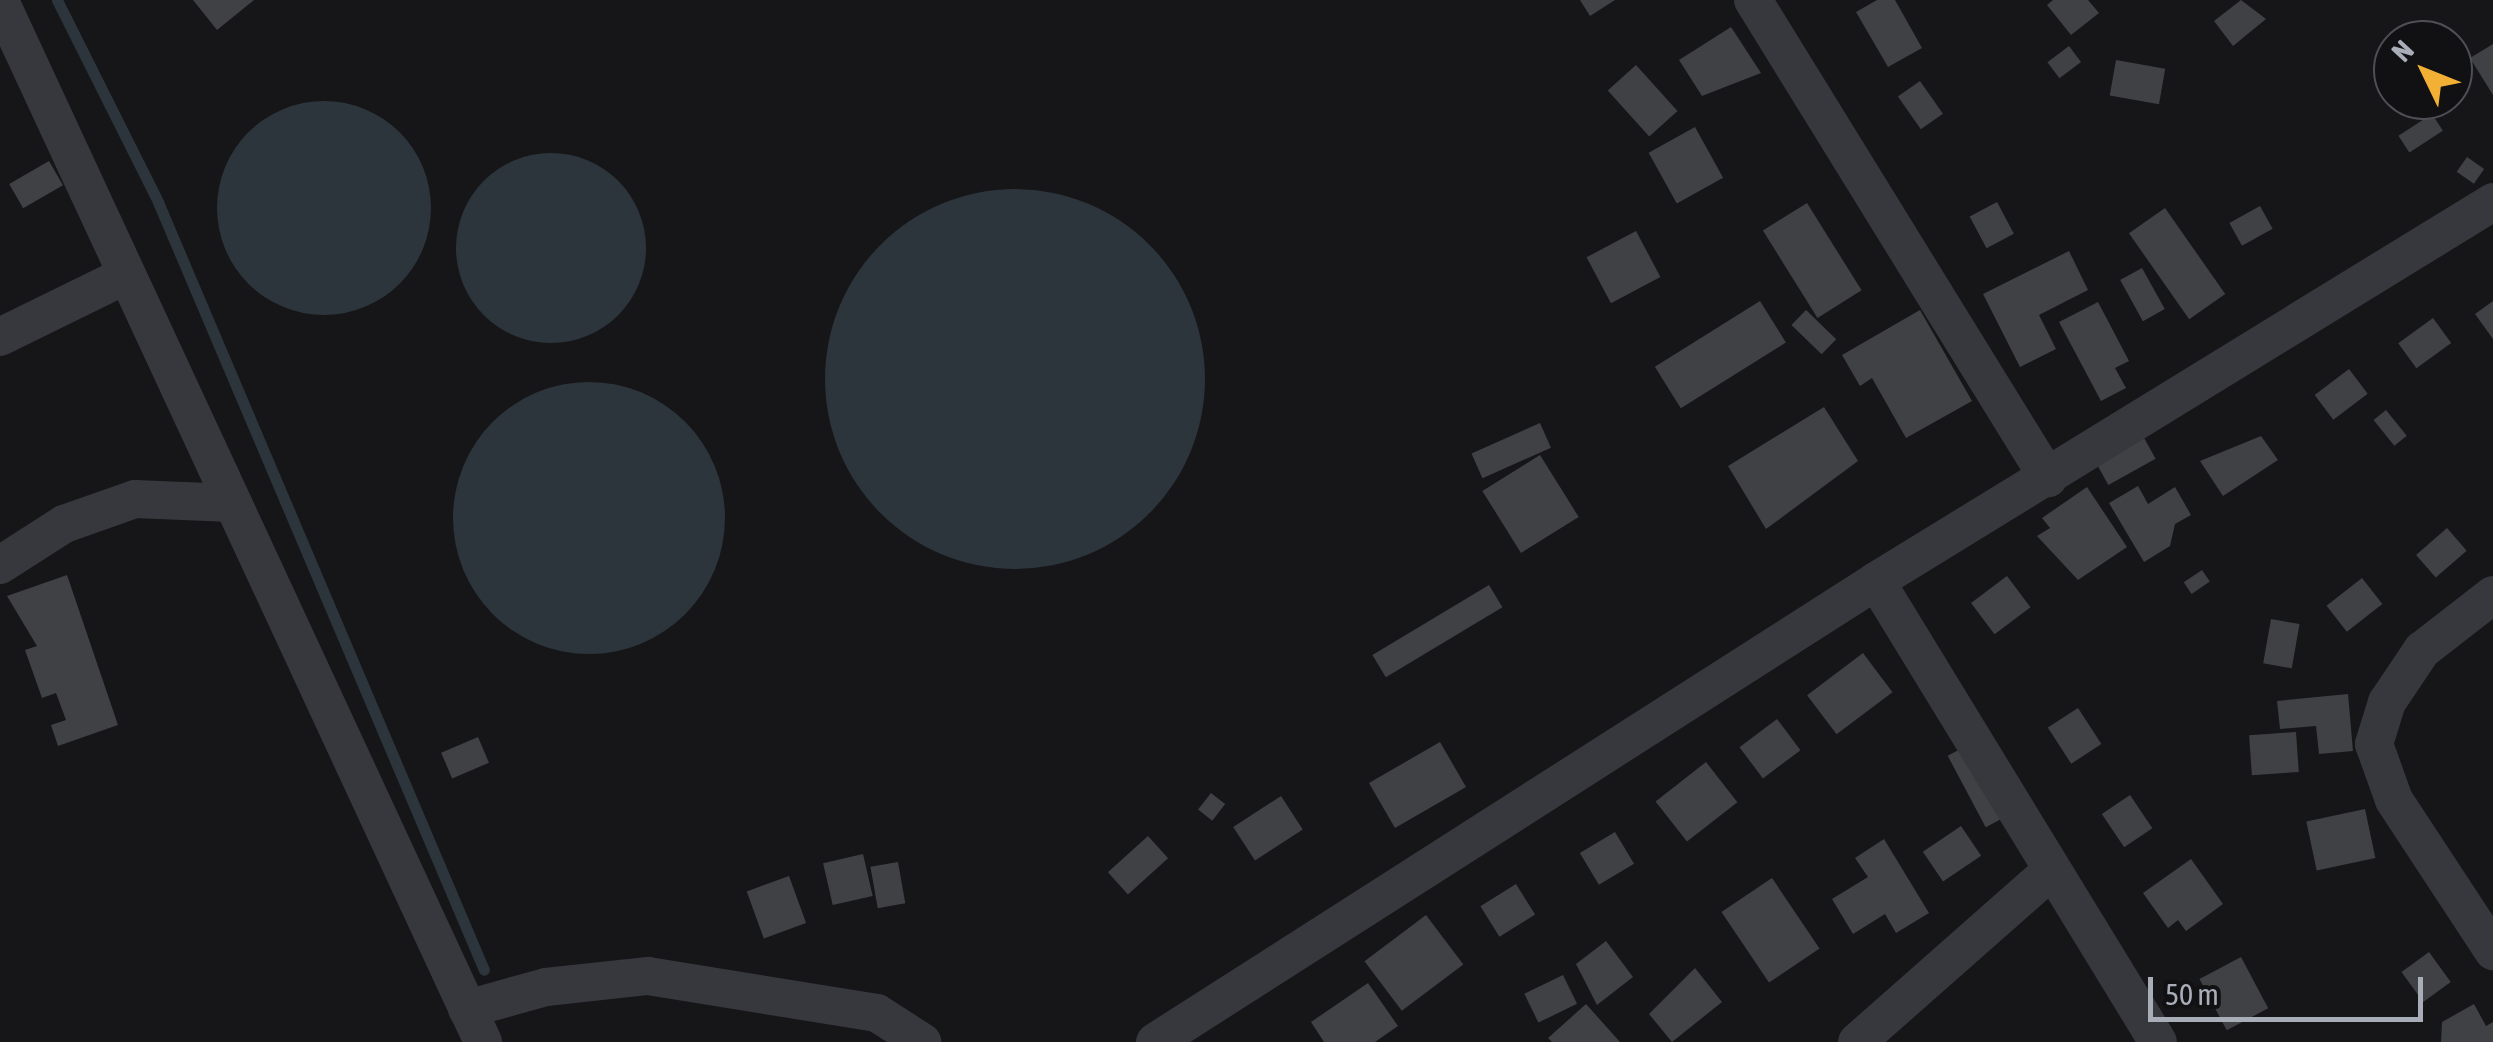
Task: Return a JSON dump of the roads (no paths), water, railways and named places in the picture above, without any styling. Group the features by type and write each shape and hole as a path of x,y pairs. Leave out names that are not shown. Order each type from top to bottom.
{"street":[{"path":"1753,0 2048,478"},
{"path":"0,1 9,44 126,275 475,1026 546,988 648,976 876,1013 922,1042"},
{"path":"1155,1042 1876,581 2493,202"},
{"path":"0,337 126,275"},
{"path":"0,565 64,524 135,499 232,503"},
{"path":"1876,581 2158,1042"},
{"path":"2493,595 2422,650 2387,702 2374,744 2394,800 2493,951"},
{"path":"1857,1042 2052,870"}],"waterway":[{"path":"57,0 158,202 484,970"}]}
